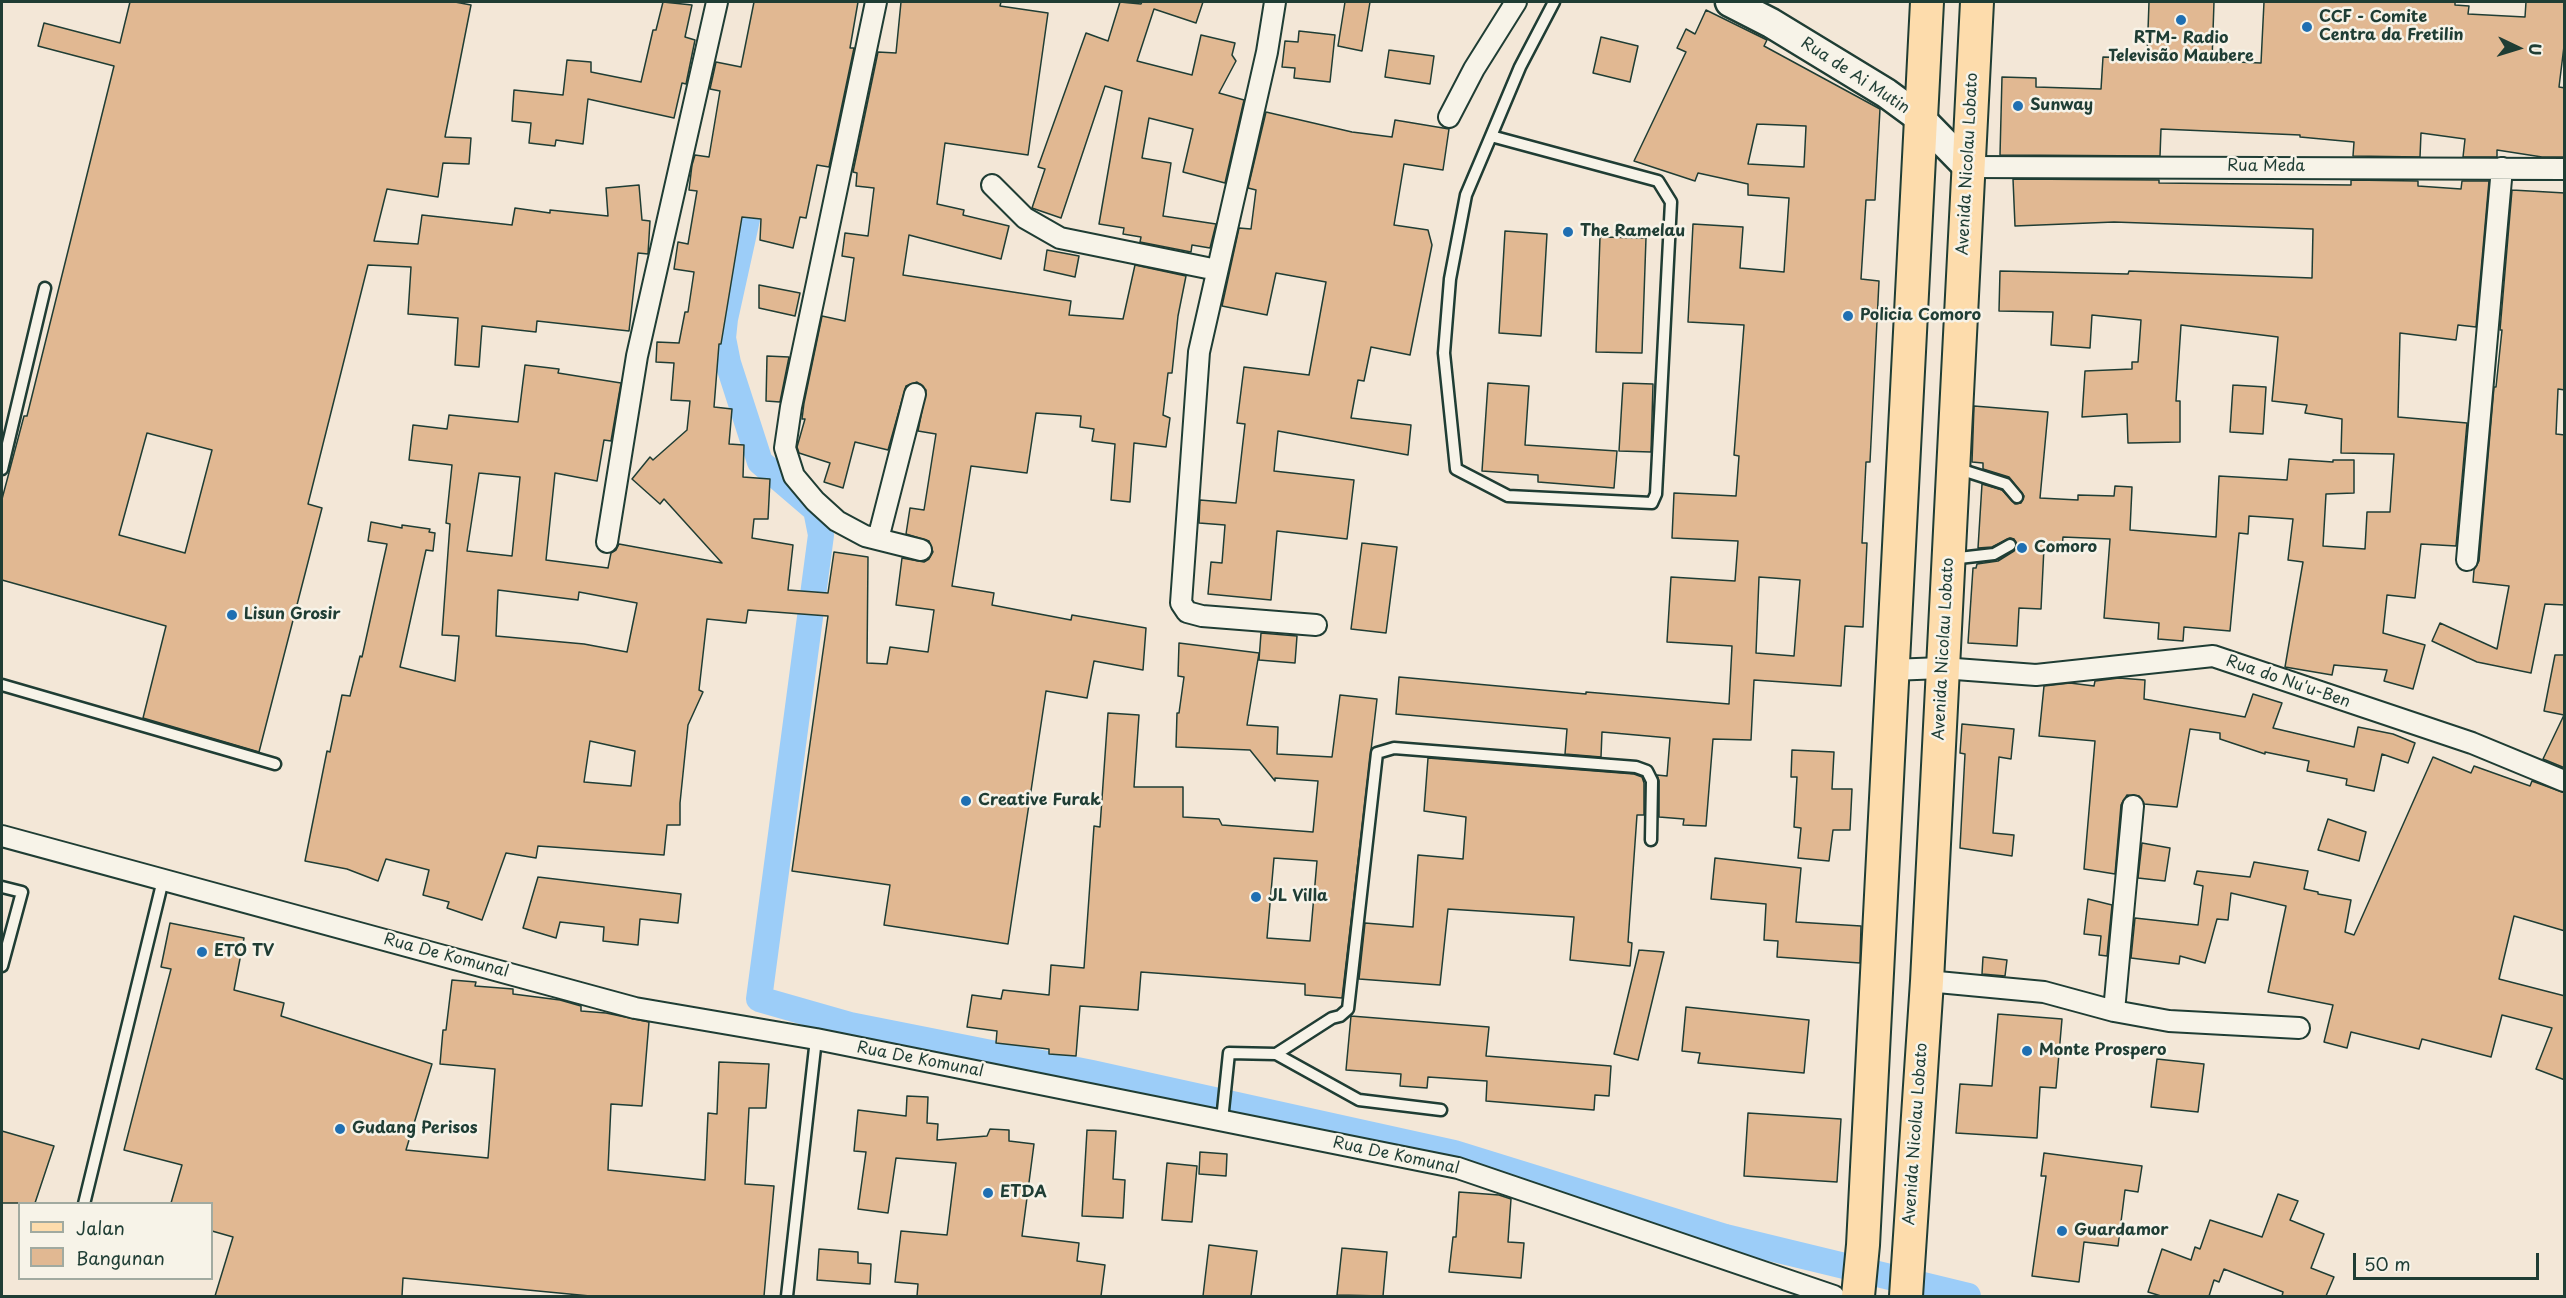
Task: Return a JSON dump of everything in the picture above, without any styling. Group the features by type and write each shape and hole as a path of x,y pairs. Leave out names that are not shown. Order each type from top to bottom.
{"main road":[{"path":"1850,1294 1863,1245 1927,2"},
{"name":"Avenida Nicolau Lobato","path":"1906,1296 1927,981 1977,2"}],"street":[{"path":"607,542 637,356 717,2"},
{"path":"876,2 791,407 785,448 794,476 815,501 837,521 865,536 921,550"},
{"path":"1275,2 1267,52 1198,352 1181,603 1186,612 1202,616 1316,625"},
{"path":"1449,117 1474,69 1516,2"},
{"name":"Rua de Ai Mutin","path":"1730,2 1771,23 1886,93 1920,118 1968,167"},
{"name":"Rua Meda","path":"1968,167 2565,170"},
{"path":"2467,560 2502,168"},
{"path":"992,185 1025,218 1060,238 1217,270"},
{"path":"878,539 915,394"},
{"name":"Rua do Nu'u-Ben","path":"1891,670 1942,668 2036,675 2213,656 2472,743 2565,781"},
{"path":"2114,1011 2133,806"},
{"name":"Rua De Komunal","path":"2,836 635,1008 816,1039 1458,1168 1850,1294"},
{"path":"1927,981 2044,992 2114,1011 2169,1022 2299,1028"}],"lane":[{"path":"1491,136 1658,181 1671,202 1656,494 1652,503 1508,496 1456,469 1444,353 1450,279 1466,195 1520,67 1554,2"},
{"path":"2,469 45,288"},
{"path":"1952,467 2006,484 2017,496"},
{"path":"1948,559 1995,554 2010,545"},
{"path":"2,685 275,764"},
{"path":"1276,1054 1348,1009 1377,753 1384,749 1636,767 1647,771 1652,781 1651,840"},
{"path":"84,1202 163,880"},
{"path":"2,887 22,892 2,966"},
{"path":"787,1296 816,1039"},
{"path":"1222,1120 1229,1053 1276,1054 1359,1100 1441,1110"}],"building":[{"path":"130,2 455,2 471,5 445,137 471,138 469,164 443,163 438,197 387,189 374,241 418,244 422,215 512,225 515,208 550,213 550,210 608,216 606,188 639,185 642,220 650,221 648,254 638,253 629,331 537,321 536,332 482,326 479,367 455,365 458,318 408,314 411,267 368,265 308,504 322,508 259,752 143,718 166,626 2,580 2,499 24,416 27,416 114,66 38,46 44,23 120,43","holes":["147,433 212,450 185,553 119,535"]},
{"path":"663,2 692,5 685,37 695,40 686,84 682,83 674,118 588,99 583,144 556,140 555,146 529,143 531,123 512,121 514,90 563,95 567,60 591,62 591,72 641,82 653,30 656,30"},
{"path":"754,2 858,2 850,48 854,48 829,167 817,165 806,218 800,217 793,248 760,240 761,219 742,217 721,344 719,344 714,407 732,409 729,444 744,445 743,477 770,479 768,519 754,519 752,538 793,545 788,590 828,593 834,552 868,557 867,663 887,664 890,647 928,652 934,610 896,605 902,558 924,562 933,552 929,541 906,534 910,508 924,510 936,434 918,431 926,390 917,382 906,386 888,450 855,442 843,488 824,482 830,463 799,453 797,447 805,419 802,419 804,403 822,316 845,321 854,258 842,256 845,233 868,236 874,188 856,186 857,173 853,172 878,52 896,53 901,2 1001,2 1000,6 1048,13 1028,155 945,143 937,204 964,210 963,215 1009,226 1001,259 909,235 903,275 1071,301 1069,315 1123,319 1135,265 1186,276 1178,316 1172,373 1168,373 1163,415 1170,418 1166,447 1134,443 1130,502 1111,500 1115,444 1092,441 1094,429 1080,427 1081,416 1036,413 1027,473 971,466 952,586 994,593 992,605 1071,620 1072,615 1146,628 1143,670 1094,661 1087,698 1046,691 1008,944 884,925 890,885 792,871 828,616 748,610 746,623 707,619 699,690 703,692 688,725 680,825 667,825 664,855 538,846 536,858 506,853 482,920 447,908 449,902 423,895 429,870 386,859 378,881 347,869 305,861 327,751 330,752 342,695 350,696 360,656 362,657 387,544 368,541 371,522 402,528 402,525 430,529 429,532 435,533 433,551 426,550 400,667 455,681 459,636 442,635 450,524 446,523 452,465 409,460 413,425 447,429 449,415 518,422 525,365 559,369 558,373 621,383 611,441 604,440 597,481 555,473 546,560 608,568 611,553 619,544 722,563 664,499 660,504 632,479 650,457 653,460 687,430 690,401 671,400 674,363 656,362 657,342 679,343 685,312 688,312 694,272 674,269 678,242 688,244 697,191 689,190 695,155 709,157 720,91 710,89 716,62 741,67","holes":["479,473 520,477 512,556 467,551","498,590 578,600 579,592 637,603 627,652 584,644 496,636","590,741 635,751 631,786 584,782"]},
{"path":"1120,2 1141,4 1142,2 1203,2 1196,23 1154,9 1137,61 1192,75 1201,35 1235,43 1232,55 1236,61 1219,93 1244,100 1225,183 1183,172 1193,129 1149,118 1142,158 1171,163 1163,216 1216,224 1210,248 1192,245 1191,252 1140,242 1141,237 1123,234 1124,228 1099,224 1122,91 1105,86 1061,218 1032,208 1045,169 1038,167 1086,33 1108,41"},
{"path":"1345,2 1370,2 1362,51 1338,46"},
{"path":"2149,2 2214,2 2212,61 2261,63 2264,2 2455,2 2455,5 2469,6 2468,14 2525,17 2526,2 2565,2 2565,38 2559,87 2565,88 2565,157 2542,157 2497,150 2497,157 2463,157 2465,139 2421,133 2420,157 2353,156 2354,142 2300,137 2300,135 2161,129 2160,156 2000,155 2002,77 2036,78 2036,87 2101,89 2103,57 2147,58"},
{"path":"1706,10 1767,40 1764,46 1880,109 1875,200 1866,200 1861,279 1879,281 1870,462 1866,462 1862,543 1867,543 1863,627 1845,626 1841,686 1754,680 1751,740 1713,739 1706,826 1683,825 1684,819 1659,817 1657,775 1667,776 1670,738 1602,732 1601,757 1565,754 1567,729 1396,714 1399,677 1729,704 1732,646 1667,642 1671,577 1735,581 1738,541 1672,538 1674,493 1736,496 1739,456 1734,455 1744,325 1688,322 1693,224 1743,227 1740,268 1784,272 1789,198 1748,195 1748,184 1698,173 1695,181 1634,161 1686,52 1677,48 1686,29 1695,34","holes":["1757,124 1806,126 1804,167 1748,164","1759,577 1800,580 1794,656 1756,653"]},
{"path":"1299,31 1335,35 1330,82 1294,78 1295,68 1282,67 1285,41 1298,42"},
{"path":"1601,37 1638,46 1630,82 1593,73"},
{"path":"1389,50 1434,56 1430,84 1385,77"},
{"path":"1266,112 1352,132 1392,137 1395,120 1449,129 1443,170 1404,164 1394,225 1428,230 1432,245 1410,355 1371,347 1364,381 1358,380 1351,418 1411,425 1408,455 1278,431 1274,471 1354,480 1347,539 1277,531 1271,600 1208,594 1211,562 1222,563 1225,525 1199,523 1200,500 1236,503 1245,424 1237,423 1244,367 1309,375 1326,282 1276,273 1267,315 1222,306 1239,228 1251,229 1256,190 1248,188"},
{"path":"2013,179 2351,185 2351,180 2418,181 2418,186 2461,189 2462,181 2489,181 2476,327 2458,325 2456,340 2400,333 2398,417 2467,423 2456,546 2421,544 2415,598 2387,595 2383,633 2425,645 2413,689 2384,681 2387,670 2334,665 2332,675 2285,667 2303,562 2288,560 2293,519 2249,516 2248,534 2239,533 2230,631 2184,627 2183,641 2158,639 2159,623 2104,618 2110,539 2063,537 2062,548 2044,547 2041,609 2019,608 2017,646 1968,643 1973,568 1976,568 1977,564 1998,561 2014,551 2017,546 2014,539 2010,538 1992,547 1978,548 1982,484 2002,490 2015,504 2021,503 2024,496 2009,477 1983,469 1983,463 1972,462 1974,406 2048,412 2040,498 2078,500 2078,495 2114,496 2115,486 2132,487 2130,530 2216,537 2219,476 2287,480 2289,459 2333,462 2333,460 2354,460 2354,493 2326,494 2323,546 2365,549 2367,512 2390,512 2394,454 2341,453 2342,419 2305,413 2307,405 2272,401 2278,337 2181,325 2176,401 2180,401 2180,442 2128,443 2127,414 2082,417 2085,371 2132,369 2132,362 2138,362 2141,320 2092,315 2090,348 2051,345 2053,312 1999,311 2000,271 2128,274 2129,271 2312,278 2313,229 2114,222 2015,226"},
{"path":"2512,190 2565,193 2565,390 2558,389 2556,434 2565,435 2565,605 2545,604 2531,673 2477,662 2432,641 2440,623 2497,649 2509,586 2473,582 2474,570 2479,561 2494,387 2496,387 2502,330 2500,330"},
{"path":"1505,231 1547,234 1541,336 1499,333"},
{"path":"1600,237 1646,238 1642,353 1596,352"},
{"path":"1047,250 1079,256 1075,277 1044,270"},
{"path":"759,285 800,293 795,316 759,308"},
{"path":"767,356 789,357 780,402 766,401"},
{"path":"1488,383 1529,386 1525,445 1617,451 1614,488 1538,482 1538,475 1482,471"},
{"path":"1623,383 1653,384 1651,452 1619,451"},
{"path":"2233,385 2266,387 2263,434 2230,432"},
{"path":"1362,543 1397,547 1386,633 1351,629"},
{"path":"1261,633 1297,636 1295,663 1259,660"},
{"path":"1179,643 1259,653 1247,725 1278,727 1277,754 1332,757 1340,695 1377,699 1342,998 1305,995 1305,984 1141,972 1138,1010 1080,1006 1076,1056 1049,1054 1049,1049 996,1043 997,1031 967,1027 972,995 1001,999 1003,990 1049,995 1051,965 1084,968 1094,826 1100,827 1108,713 1139,715 1134,787 1183,787 1183,817 1219,819 1222,825 1313,832 1318,781 1275,778 1275,781 1250,750 1176,747 1177,713 1179,713 1184,677 1178,676","holes":["1274,858 1317,861 1310,941 1267,938"]},
{"path":"2555,655 2565,655 2565,768 2543,759 2564,715 2544,711"},
{"path":"2119,678 2145,680 2144,699 2245,717 2253,694 2282,703 2273,728 2354,747 2358,727 2393,734 2415,743 2408,763 2382,754 2374,791 2346,785 2347,779 2307,771 2309,761 2265,752 2265,754 2220,739 2220,733 2190,729 2177,807 2144,804 2139,796 2127,795 2121,805 2115,874 2084,869 2095,741 2039,736 2044,686 2070,683 2094,686 2095,681"},
{"path":"1962,724 2014,729 2011,759 1999,757 1993,833 2014,835 2012,856 1960,848 1965,754 1960,753"},
{"path":"1792,750 1834,752 1832,789 1852,789 1850,830 1833,830 1829,861 1798,858 1801,828 1794,827 1797,777 1791,777"},
{"path":"2433,757 2471,773 2474,766 2530,786 2532,781 2565,793 2565,931 2514,916 2499,979 2565,996 2565,1080 2536,1069 2552,1028 2502,1015 2491,1057 2422,1039 2419,1049 2351,1032 2347,1048 2324,1042 2333,1005 2268,992 2286,906 2231,893 2228,920 2217,919 2205,963 2180,956 2179,964 2131,958 2135,918 2198,925 2203,886 2194,884 2197,871 2250,877 2254,862 2308,871 2304,889 2351,900 2345,932 2354,935"},
{"path":"1428,758 1634,774 1642,777 1644,815 1637,815 1628,942 1632,943 1630,966 1570,960 1574,917 1448,909 1440,985 1359,979 1365,923 1413,927 1418,855 1463,859 1466,817 1424,811"},
{"path":"2328,819 2366,832 2359,861 2318,850"},
{"path":"2142,843 2170,848 2165,881 2138,878"},
{"path":"1715,858 1801,868 1796,922 1861,926 1860,963 1777,957 1778,941 1764,940 1766,904 1711,899"},
{"path":"538,877 681,894 678,923 640,919 638,945 603,941 604,927 560,922 556,938 523,928"},
{"path":"2088,899 2112,905 2107,956 2099,955 2101,936 2084,934"},
{"path":"170,923 244,938 234,990 284,1003 281,1016 432,1064 406,1150 488,1158 495,1069 440,1064 443,1030 446,1030 452,980 476,982 475,986 513,989 513,994 560,1000 581,1006 581,1011 606,1013 649,1022 642,1106 611,1104 608,1170 705,1180 708,1113 717,1114 719,1062 769,1064 766,1108 749,1108 745,1184 774,1186 764,1296 590,1296 403,1278 402,1296 215,1296 233,1237 213,1231 213,1202 171,1202 182,1165 124,1150 171,969 161,967"},
{"path":"1639,950 1664,952 1638,1060 1614,1054"},
{"path":"1983,957 2007,960 2005,976 1982,974"},
{"path":"1686,1007 1809,1020 1804,1073 1698,1063 1700,1053 1682,1051"},
{"path":"1998,1014 2062,1019 2056,1088 2040,1087 2037,1138 1956,1133 1960,1084 1992,1086"},
{"path":"1351,1016 1489,1027 1486,1056 1611,1066 1609,1096 1595,1095 1594,1110 1486,1101 1487,1081 1428,1077 1427,1088 1400,1086 1401,1074 1346,1070"},
{"path":"2157,1059 2204,1064 2198,1112 2151,1107"},
{"path":"907,1096 928,1097 927,1123 938,1124 937,1140 987,1136 990,1129 1009,1130 1009,1141 1034,1144 1022,1236 1079,1243 1077,1261 1105,1265 1101,1296 917,1296 918,1284 895,1282 901,1231 947,1235 956,1163 896,1158 888,1213 858,1209 866,1152 854,1151 858,1110 906,1116"},
{"path":"1748,1113 1841,1119 1837,1182 1744,1176"},
{"path":"1087,1130 1116,1131 1113,1179 1125,1180 1123,1218 1082,1216"},
{"path":"2,1131 54,1146 35,1202 2,1203"},
{"path":"1200,1152 1227,1154 1226,1176 1199,1174"},
{"path":"2044,1153 2142,1166 2138,1192 2125,1190 2118,1246 2084,1242 2079,1282 2032,1276 2046,1176 2041,1176"},
{"path":"1167,1163 1197,1166 1192,1222 1162,1220"},
{"path":"1459,1192 1499,1195 1511,1199 1508,1242 1524,1243 1521,1278 1449,1272 1453,1237 1456,1237"},
{"path":"2278,1194 2298,1201 2290,1220 2324,1234 2311,1268 2334,1277 2326,1296 2282,1296 2283,1292 2224,1269 2219,1282 2214,1280 2209,1296 2161,1296 2148,1292 2162,1249 2191,1260 2195,1247 2200,1249 2210,1220 2262,1237"},
{"path":"1209,1245 1257,1251 1251,1296 1203,1296"},
{"path":"1342,1248 1387,1252 1383,1296 1337,1295"},
{"path":"819,1249 858,1252 858,1263 871,1264 870,1284 817,1280"}],"waterway":[{"path":"755,183 725,319 723,338 728,363 760,462 816,510 821,535 759,999 850,1025 1092,1073 1454,1153 1725,1237 1968,1296"}],"place":[{"name":"RTM- Radio Televisão Maubere","path":"2181,20"},
{"name":"CCF - Comite Centra da Fretilin","path":"2307,27"},
{"name":"Sunway","path":"2018,106"},
{"name":"The Ramelau","path":"1568,232"},
{"name":"Policia Comoro","path":"1848,316"},
{"name":"Comoro","path":"2022,548"},
{"name":"Lisun Grosir","path":"232,615"},
{"name":"Creative Furak","path":"966,801"},
{"name":"JL Villa","path":"1256,897"},
{"name":"ETO TV","path":"202,952"},
{"name":"Monte Prospero","path":"2027,1051"},
{"name":"Gudang Perisos","path":"340,1129"},
{"name":"ETDA","path":"988,1193"},
{"name":"Guardamor","path":"2062,1231"}]}
